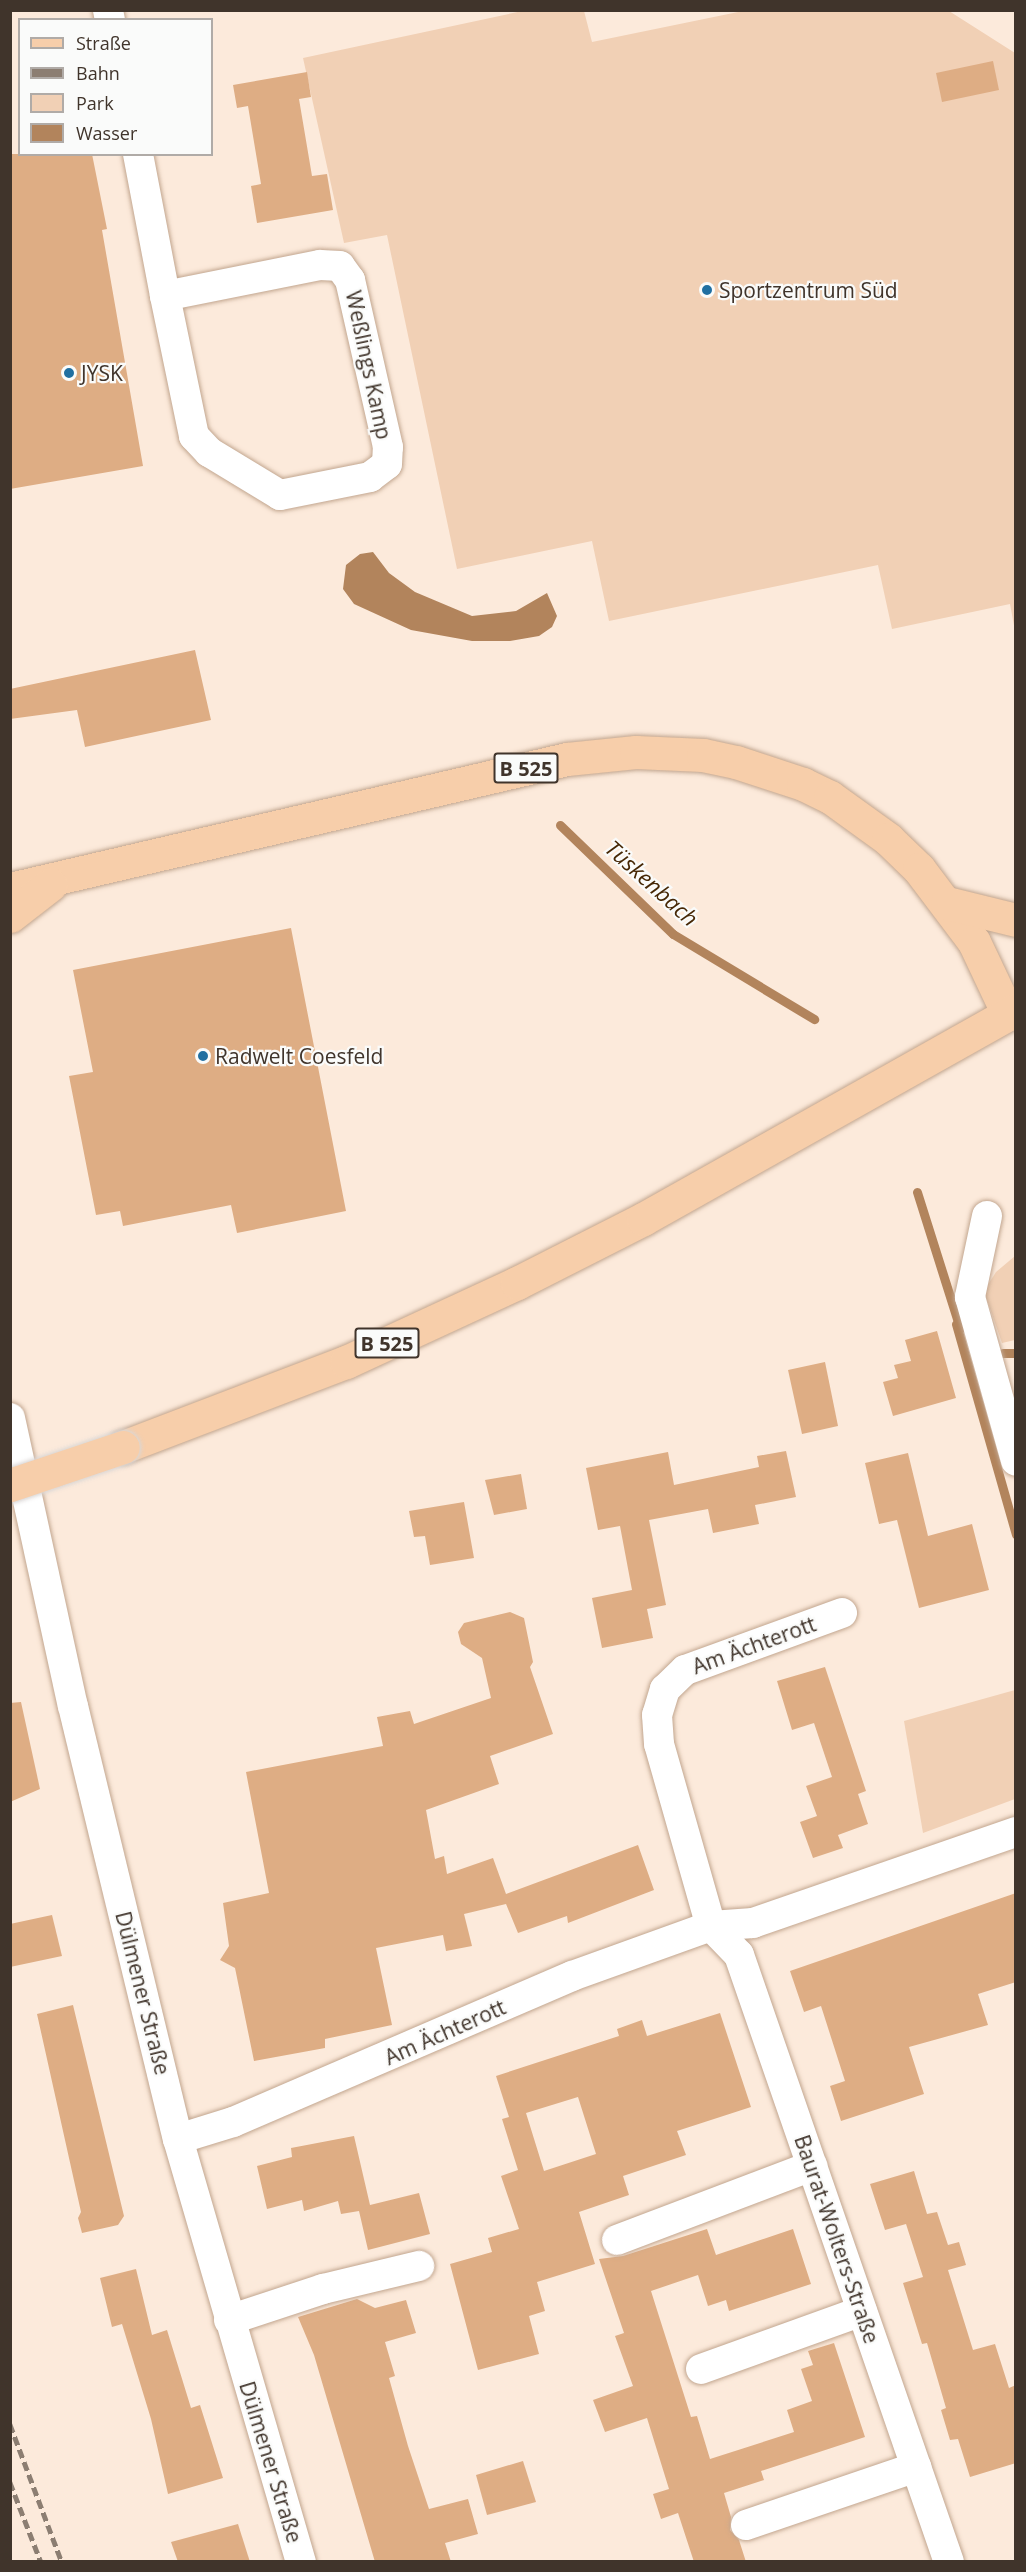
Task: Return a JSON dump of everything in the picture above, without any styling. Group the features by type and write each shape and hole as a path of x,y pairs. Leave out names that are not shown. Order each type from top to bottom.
{"main road":[{"name":"B 525","path":"10,889 66,873 567,759 606,754 669,752 736,762 830,797 888,839 947,903 974,942 1012,1012 643,1219 517,1283 346,1362 123,1448 10,1485"},
{"path":"10,916 18,906 66,873"},
{"path":"947,903 1016,920"}],"street":[{"name":"Weßlings Kamp","path":"138,156 165,296 194,436 209,452 280,495 370,477 387,464 388,447 350,280 340,266 320,265 165,296"},
{"path":"987,1216 970,1297 1016,1461"},
{"name":"Dülmener Straße","path":"10,1418 73,1706 178,2139 301,2562"},
{"name":"Am Ächterott","path":"711,1926 659,1744 657,1715 665,1689 685,1670 842,1613"},
{"name":"Am Ächterott","path":"178,2139 233,2122 572,1977 711,1926 753,1923 1016,1832"},
{"name":"Baurat-Wolters-Straße","path":"711,1926 739,1955 949,2562"},
{"path":"617,2240 812,2166"},
{"path":"229,2320 323,2289 419,2266"},
{"path":"701,2369 862,2311"},
{"path":"746,2525 916,2467"}],"green space":[{"name":"Sportzentrum Süd","path":"527,10 584,11 592,42 743,11 949,11 1015,53 1015,631 1010,604 892,629 878,565 609,621 592,541 457,569 387,235 344,243 303,58"},
{"path":"1015,1256 1015,1340 1002,1343 984,1291 996,1272"},
{"path":"1015,1690 1015,1799 923,1833 904,1721"}],"water":[{"path":"373,552 389,573 415,592 472,616 516,611 547,593 557,616 552,627 539,636 510,641 472,641 411,630 354,604 343,589 346,565 360,554"}],"building":[{"path":"993,61 999,90 942,102 936,73"},
{"path":"307,72 311,97 299,99 312,176 327,174 333,210 257,223 251,186 261,184 248,106 237,108 233,85"},
{"name":"JYSK","path":"10,154 18,154 18,156 92,156 107,229 102,230 143,466 10,489"},
{"path":"195,650 211,720 85,747 77,710 10,719 10,689"},
{"name":"Radwelt Coesfeld","path":"291,928 346,1211 237,1233 231,1205 123,1226 120,1211 96,1215 69,1076 93,1072 73,970"},
{"path":"937,1331 956,1398 893,1416 883,1382 898,1378 894,1365 911,1361 905,1340"},
{"path":"825,1362 838,1426 802,1434 788,1370"},
{"path":"786,1451 796,1497 755,1505 759,1524 713,1533 708,1509 649,1520 666,1605 647,1609 653,1638 602,1648 592,1598 632,1590 620,1526 598,1530 586,1468 668,1452 674,1485 759,1467 757,1456"},
{"path":"908,1453 928,1536 972,1524 989,1590 919,1608 897,1520 879,1524 865,1463"},
{"path":"521,1474 527,1509 494,1515 485,1480"},
{"path":"464,1502 474,1558 430,1565 425,1536 414,1537 409,1511"},
{"path":"510,1612 524,1618 533,1662 530,1667 553,1734 490,1756 499,1784 426,1810 435,1859 444,1856 447,1874 493,1858 506,1894 638,1845 654,1890 568,1923 567,1916 518,1933 506,1904 464,1914 472,1946 446,1951 443,1935 376,1948 392,2025 325,2039 325,2048 254,2061 235,1968 220,1960 229,1946 223,1903 269,1893 246,1772 383,1746 377,1717 410,1711 414,1724 491,1698 482,1658 461,1644 458,1632 464,1623"},
{"path":"825,1667 866,1791 858,1794 868,1824 838,1835 843,1848 813,1858 800,1822 817,1816 806,1786 832,1777 814,1723 792,1730 777,1681"},
{"path":"21,1702 40,1789 10,1802 10,1703"},
{"path":"1016,1893 1016,1982 978,1994 988,2025 909,2047 924,2094 841,2121 830,2086 845,2081 821,2006 804,2012 790,1971"},
{"path":"52,1915 62,1956 10,1967 10,1924"},
{"path":"73,2005 124,2216 118,2225 82,2233 78,2218 81,2212 37,2014"},
{"path":"720,2013 751,2107 677,2131 686,2155 623,2176 629,2195 579,2212 595,2264 537,2282 545,2311 529,2316 539,2354 478,2370 450,2264 492,2252 488,2238 519,2229 501,2176 518,2170 502,2119 509,2117 496,2076 619,2036 617,2029 642,2020 647,2036","holes":["578,2097 596,2154 544,2171 526,2113"]},
{"path":"354,2136 370,2205 419,2193 430,2234 368,2250 359,2211 341,2214 338,2201 304,2211 302,2200 267,2209 257,2166 292,2157 291,2148"},
{"path":"914,2171 927,2214 937,2212 948,2245 959,2242 966,2265 948,2270 973,2350 995,2344 1009,2388 1016,2385 1016,2463 970,2477 958,2439 950,2440 941,2410 946,2408 927,2343 922,2344 903,2283 923,2277 906,2224 885,2230 870,2184"},
{"path":"707,2229 716,2255 793,2229 811,2284 729,2311 726,2300 708,2306 698,2275 651,2291 691,2417 697,2416 710,2459 794,2432 787,2410 812,2401 801,2369 813,2365 808,2351 834,2343 865,2437 761,2471 764,2480 724,2493 731,2517 730,2530 739,2540 746,2562 694,2562 678,2513 661,2519 653,2494 669,2489 647,2418 605,2432 593,2400 633,2386 615,2336 624,2333 599,2259 623,2256"},
{"path":"136,2269 152,2335 167,2330 191,2408 200,2405 223,2478 168,2494 151,2419 122,2324 112,2327 100,2278"},
{"path":"357,2299 375,2308 406,2300 416,2333 385,2342 395,2376 389,2378 408,2446 429,2509 468,2499 478,2534 445,2543 451,2562 375,2562 314,2355 298,2317"},
{"path":"523,2461 536,2502 487,2515 476,2475"},
{"path":"238,2524 250,2562 178,2562 171,2542"}],"waterway":[{"name":"Tüskenbach","path":"560,825 673,934 814,1019"},
{"path":"917,1192 960,1328"},
{"path":"956,1324 1016,1535"},
{"path":"1003,1353 1016,1353"}],"railway":[{"path":"10,2424 62,2562"},
{"path":"10,2482 41,2562"}],"place":[{"name":"Sportzentrum Süd","path":"707,290"},
{"name":"JYSK","path":"69,373"},
{"name":"Radwelt Coesfeld","path":"203,1056"}]}
